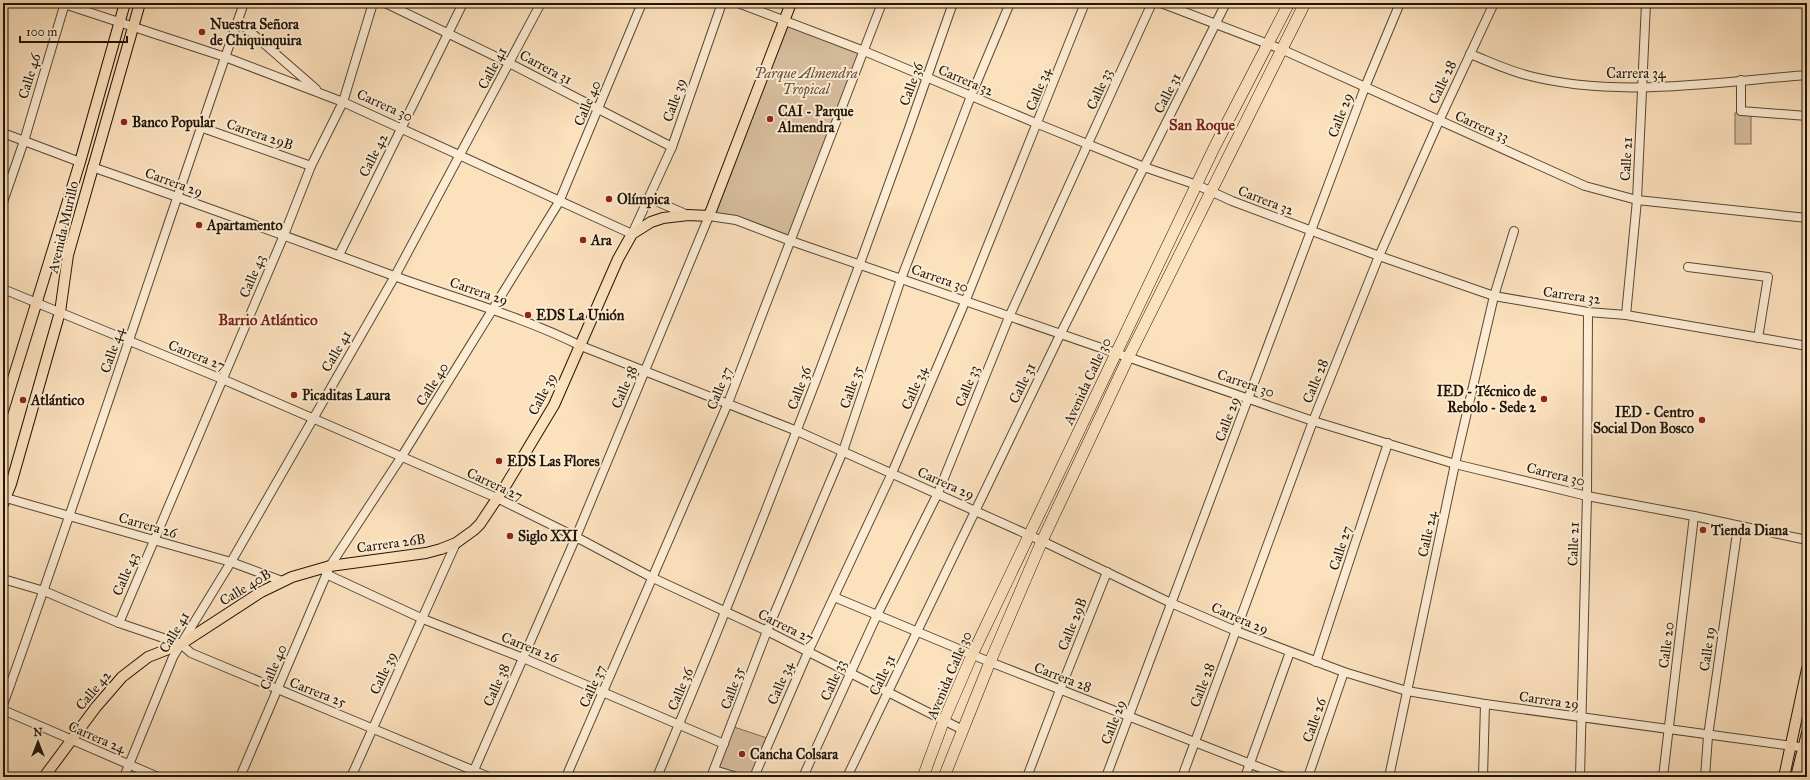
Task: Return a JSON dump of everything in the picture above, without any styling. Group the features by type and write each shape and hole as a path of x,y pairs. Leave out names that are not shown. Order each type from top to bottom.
{"highway":[{"name":"Avenida Calle 30","path":"923,777 944,720 972,655 1197,185 1289,3"},
{"name":"Avenida Calle 30","path":"944,777 990,662 1042,541 1128,358 1305,3"}],"main road":[{"name":"Avenida Murillo","path":"3,412 80,162 125,3"},
{"name":"Avenida Murillo","path":"4,501 60,312 68,255 140,3"},
{"name":"Calle 38","path":"709,216 790,3"},
{"name":"Carrera 30","path":"632,234 652,222 688,215 709,216"},
{"name":"Calle 39","path":"456,543 480,524 554,405 618,259 632,234"},
{"name":"Carrera 26B","path":"328,570 426,553 456,543"},
{"name":"Calle 40B","path":"182,644 238,606 282,581 302,573 328,570"},
{"name":"Calle 42","path":"44,777 70,740 122,677 134,666 148,657 182,644"},
{"path":"1784,777 1789,745 1807,669"},
{"path":"1796,777 1805,748 1807,733"}],"street":[{"name":"Carrera 30","path":"63,3 225,57 321,93 402,128 559,202 632,234"},
{"name":"Calle 46","path":"3,202 24,141 63,3"},
{"name":"Calle 44","path":"3,705 44,591 200,127 244,3"},
{"name":"Calle 43","path":"118,623 284,235 311,166 343,102 373,3"},
{"name":"Carrera 31","path":"384,3 509,63 672,146"},
{"name":"Calle 42","path":"339,255 463,3"},
{"name":"Calle 41","path":"124,777 173,656 182,644 232,562 313,417 395,276 541,3"},
{"name":"Calle 40","path":"240,777 328,570 402,456 559,202 599,110 642,3"},
{"name":"Calle 39","path":"632,234 672,146 722,3"},
{"name":"Carrera 32","path":"738,3 864,51 1144,167 1197,185 1211,192 1311,231 1494,296 1807,346"},
{"name":"Calle 37","path":"566,777 728,403 882,3"},
{"name":"Calle 36","path":"656,777 726,612 797,431 859,265 953,3"},
{"name":"Calle 35","path":"713,774 767,631 843,451 901,279 971,96 1010,3"},
{"name":"Calle 34","path":"754,777 808,652 892,473 965,302 1038,124 1085,3"},
{"name":"Calle 33","path":"803,777 877,615 938,493 1009,317 1152,3"},
{"name":"Carrera 33","path":"1161,3 1281,49 1585,186 1637,200 1807,218"},
{"name":"Calle 31","path":"847,777 1060,335 1226,3"},
{"name":"Calle 29","path":"1106,777 1365,87 1400,3"},
{"name":"Calle 28","path":"1182,777 1313,421 1379,256 1439,121 1494,3"},
{"name":"Calle 21","path":"1626,316 1637,200 1646,3"},
{"path":"238,21 321,93"},
{"name":"Carrera 34","path":"1470,54 1527,76 1568,83 1642,88 1807,76"},
{"path":"1741,80 1741,112 1807,116"},
{"name":"Carrera 29B","path":"200,127 311,166"},
{"path":"3,133 80,162"},
{"name":"Carrera 29","path":"92,167 395,276 493,309 562,336 581,346 645,372 797,431 975,510 1171,603 1236,631 1344,672 1407,691 1485,704 1669,729 1708,736 1805,748"},
{"name":"Carrera 30","path":"658,202 688,215"},
{"name":"Carrera 30","path":"709,216 736,220 790,241 965,302 1313,421 1388,442 1455,464 1587,496 1694,516 1807,540"},
{"name":"Calle 38","path":"472,774 576,537 709,216"},
{"name":"Calle 24","path":"1389,777 1455,464 1494,296 1514,230"},
{"path":"1688,266 1768,277 1758,338"},
{"name":"Carrera 27","path":"3,289 313,417 497,498 576,537 652,578 767,631 963,730"},
{"name":"Calle 21","path":"1580,777 1580,717 1587,496 1588,312"},
{"name":"Calle 27","path":"1316,662 1388,442"},
{"name":"Carrera 26","path":"4,501 69,516 153,541 232,562 282,581"},
{"name":"Calle 20","path":"1662,777 1694,516"},
{"name":"Calle 19","path":"1705,777 1708,736 1738,526"},
{"name":"Calle 39","path":"352,777 456,543"},
{"name":"Carrera 26","path":"328,570 423,619 524,658 724,744"},
{"name":"Calle 29B","path":"1027,777 1107,572"},
{"name":"Carrera 25","path":"3,579 44,591 118,623 182,644 191,653 277,690 373,727 472,774 490,777"},
{"name":"Carrera 28","path":"834,597 972,655 1284,777"},
{"path":"1244,777 1290,652"},
{"name":"Calle 26","path":"1308,777 1344,672"},
{"path":"1484,777 1485,704"},
{"name":"Carrera 24","path":"3,710 158,777"},
{"path":"713,774 737,777"}],"green space":[{"name":"Parque Almendra Tropical","path":"784,20 864,51 791,241 709,216"},
{"path":"1735,113 1751,113 1751,144 1735,144"},
{"name":"Cancha Colsara","path":"731,726 770,739 754,777 737,777 714,770"}],"place":[{"name":"Nuestra Señora de Chiquinquira","path":"202,32"},
{"name":"CAI - Parque Almendra","path":"770,119"},
{"name":"Banco Popular","path":"124,122"},
{"name":"Olímpica","path":"609,199"},
{"name":"Apartamento","path":"199,225"},
{"name":"Ara","path":"583,240"},
{"name":"EDS La Unión","path":"528,315"},
{"name":"Picaditas Laura","path":"294,395"},
{"name":"IED - Técnico de Rebolo - Sede 2","path":"1544,399"},
{"name":"Atlántico","path":"23,400"},
{"name":"IED - Centro Social Don Bosco","path":"1702,420"},
{"name":"EDS Las Flores","path":"499,461"},
{"name":"Tienda Diana","path":"1703,530"},
{"name":"Siglo XXI","path":"510,536"},
{"name":"Cancha Colsara","path":"742,754"}],"district":[{"name":"San Roque","path":"1202,125"},
{"name":"Barrio Atlántico","path":"268,320"}]}
